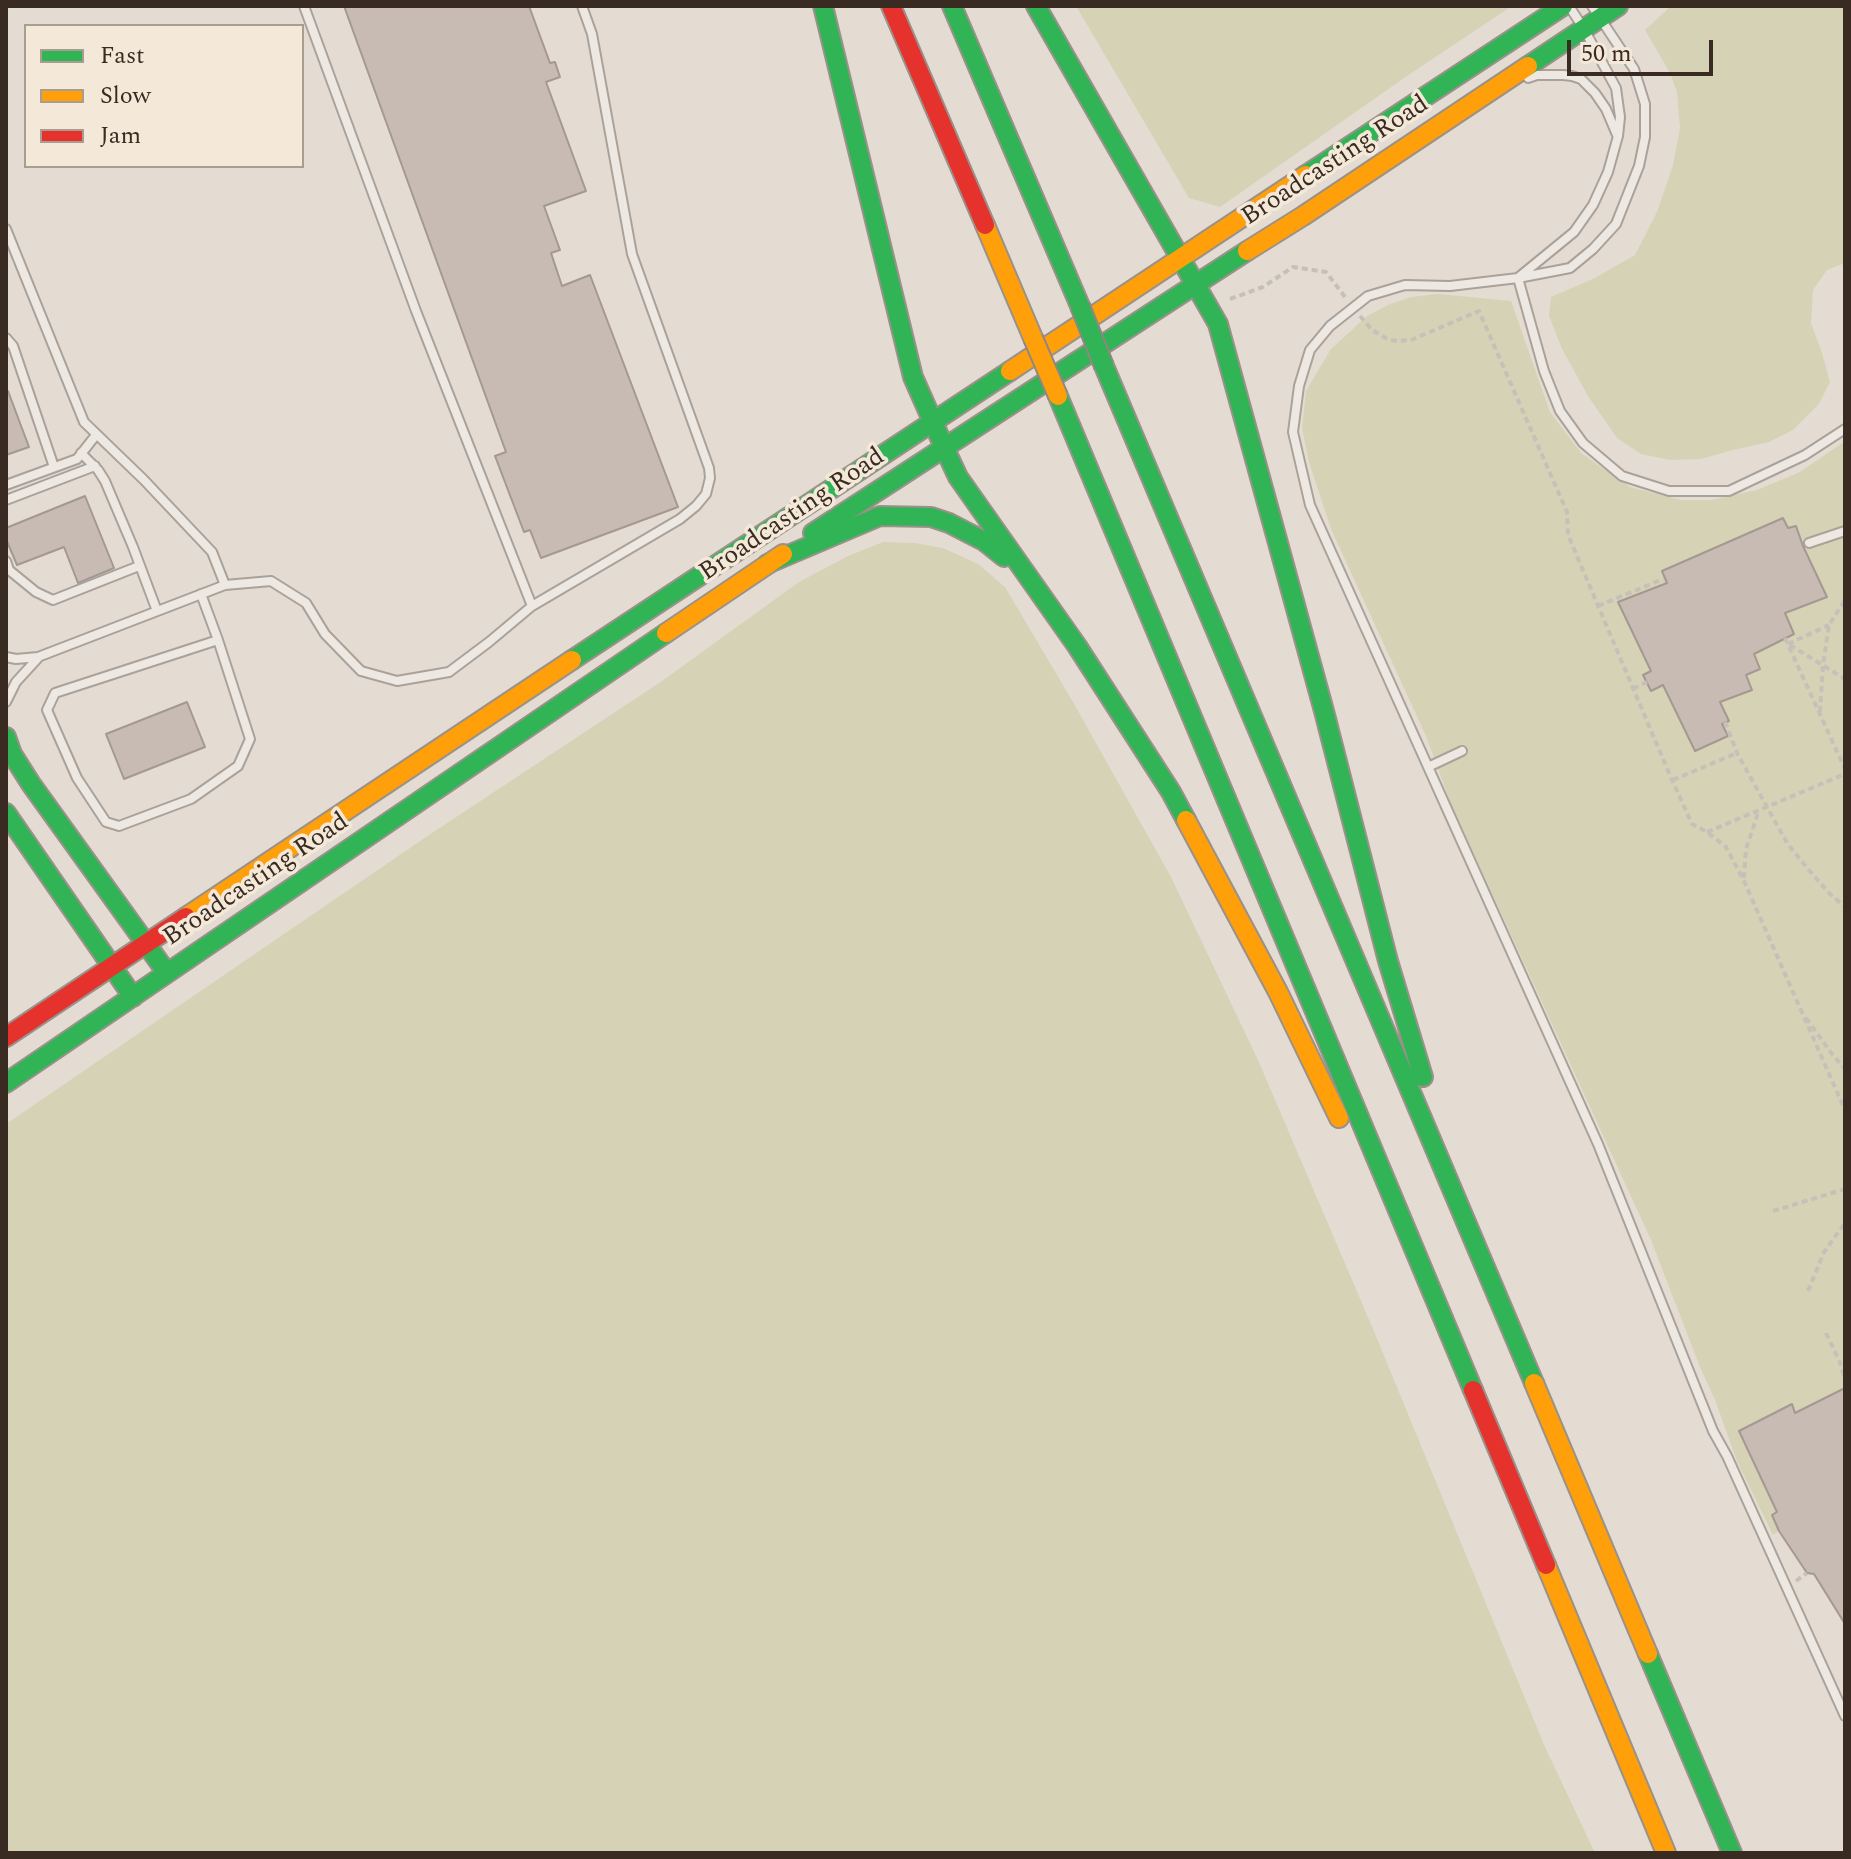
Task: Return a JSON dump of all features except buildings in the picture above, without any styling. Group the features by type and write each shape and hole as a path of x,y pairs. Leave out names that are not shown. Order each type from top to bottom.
{"main road":[{"path":"823,6 913,377 958,477 1120,710 1186,818 1278,992 1476,1396"},
{"path":"891,6 1058,396 1666,1853"},
{"path":"952,6 1732,1853"},
{"path":"1036,6 1218,324 1324,711 1388,961 1483,1261"},
{"name":"Broadcasting Road","path":"6,1037 1566,6"},
{"name":"Broadcasting Road","path":"6,1083 767,564 1499,86 1584,29 1596,12 1618,6"},
{"path":"767,564 880,516 913,516 931,517 963,529 999,552 1028,578"},
{"path":"6,737 12,754 31,784 167,973"},
{"path":"6,813 133,997"}],"lane":[{"path":"304,6 416,311 532,606"},
{"path":"6,657 38,657 225,585 271,581 306,603 325,634 361,671 397,681 449,672 532,606 680,519 696,506 706,494 709,468 632,254 592,34 582,6"},
{"path":"1518,278 1574,232 1593,205 1608,172 1618,136 1620,117 1616,88 1584,29 1566,6"},
{"path":"1596,12 1634,69 1645,104 1645,137 1639,166 1616,224 1570,268 1450,286 1405,285 1368,296 1330,326 1310,350 1299,386 1293,432 1310,505 1598,1144 1713,1431 1845,1716"},
{"path":"1499,86 1537,75 1581,79 1606,109 1618,136"},
{"path":"6,229 10,253 84,422 212,552 225,585"},
{"path":"1518,278 1544,371 1560,411 1583,443 1622,476 1669,491 1729,491 1805,455 1845,429"},
{"path":"6,338 13,346 54,467"},
{"path":"6,485 77,459 96,435"},
{"path":"81,453 105,481 157,611"},
{"path":"6,500 95,466"},
{"path":"1809,543 1845,531"},
{"path":"6,561 9,570 36,592 53,600 139,566"},
{"path":"201,594 218,640 250,739 238,766 191,799 119,826 106,822 77,778 47,710 55,693 218,640"},
{"path":"6,702 16,682 38,657"},
{"path":"1428,767 1462,751"}],"path":[{"path":"1209,306 1263,287 1293,267 1326,272 1372,330 1389,340 1411,340 1479,311 1567,512 1568,535 1692,824 1726,847 1845,1110"},
{"path":"1598,606 1663,579"},
{"path":"1820,712 1829,625 1845,600"},
{"path":"1786,641 1829,625"},
{"path":"1786,641 1845,679"},
{"path":"1707,832 1845,772 1786,641"},
{"path":"1633,689 1647,682"},
{"path":"1725,722 1737,753 1787,843 1829,893 1845,907"},
{"path":"1672,780 1737,753"},
{"path":"1744,881 1746,849 1758,812"},
{"path":"1800,1010 1845,1069"},
{"path":"1773,1211 1845,1189"},
{"path":"1808,1291 1824,1252 1845,1223"},
{"path":"1826,1333 1842,1363 1845,1380"}],"shaded area":[{"path":"1076,6 1512,6 1220,207 1189,198"},
{"path":"1671,6 1845,6 1845,263 1827,270 1813,290 1811,323 1830,382 1819,404 1793,430 1769,442 1701,459 1670,460 1641,454 1617,438 1588,396 1562,349 1549,316 1551,297 1595,278 1635,255 1657,212 1673,165 1680,128 1677,92 1670,73 1645,30"},
{"path":"1438,294 1511,301 1550,412 1581,453 1630,487 1681,500 1711,500 1757,490 1800,472 1845,441 1845,1388 1795,1413 1791,1405 1739,1431 1777,1512 1772,1515 1779,1531 1773,1535 1737,1461 1651,1240 1451,804 1426,736 1331,529 1309,462 1302,428 1306,391 1331,349 1367,316 1388,305 1411,297"},
{"path":"883,542 943,548 978,564 1005,587 1171,877 1258,1060 1373,1329 1545,1747 1595,1853 6,1853 6,1124 426,837 662,681 799,582 848,556"}],"traffic: fast":[{"path":"823,6 913,377 944,447 958,477 1077,646 1186,820"},
{"path":"952,6 1080,306"},
{"path":"1036,6 1218,324 1324,711 1388,961 1423,1077"},
{"path":"1306,175 1563,6"},
{"path":"1528,66 1618,6"},
{"path":"813,533 1247,251"},
{"path":"1080,306 1104,366"},
{"path":"1104,366 1534,1383"},
{"path":"572,660 1010,371"},
{"path":"1058,396 1473,1390"},
{"path":"767,564 880,516 931,517 984,541 1004,557"},
{"path":"6,1083 666,633"},
{"path":"6,737 12,754 31,784 167,973"},
{"path":"6,813 133,997"},
{"path":"1648,1654 1732,1853"}],"traffic: slow":[{"path":"1247,251 1528,66"},
{"path":"1010,371 1306,175"},
{"path":"985,225 1033,338"},
{"path":"1033,338 1058,396"},
{"path":"666,633 783,554"},
{"path":"186,917 572,660"},
{"path":"1186,820 1278,992 1339,1118"},
{"path":"1534,1383 1648,1654"},
{"path":"1546,1565 1666,1853"}],"traffic: jam":[{"path":"891,6 985,225"},
{"path":"6,1037 186,917"},
{"path":"1473,1390 1546,1565"}]}
